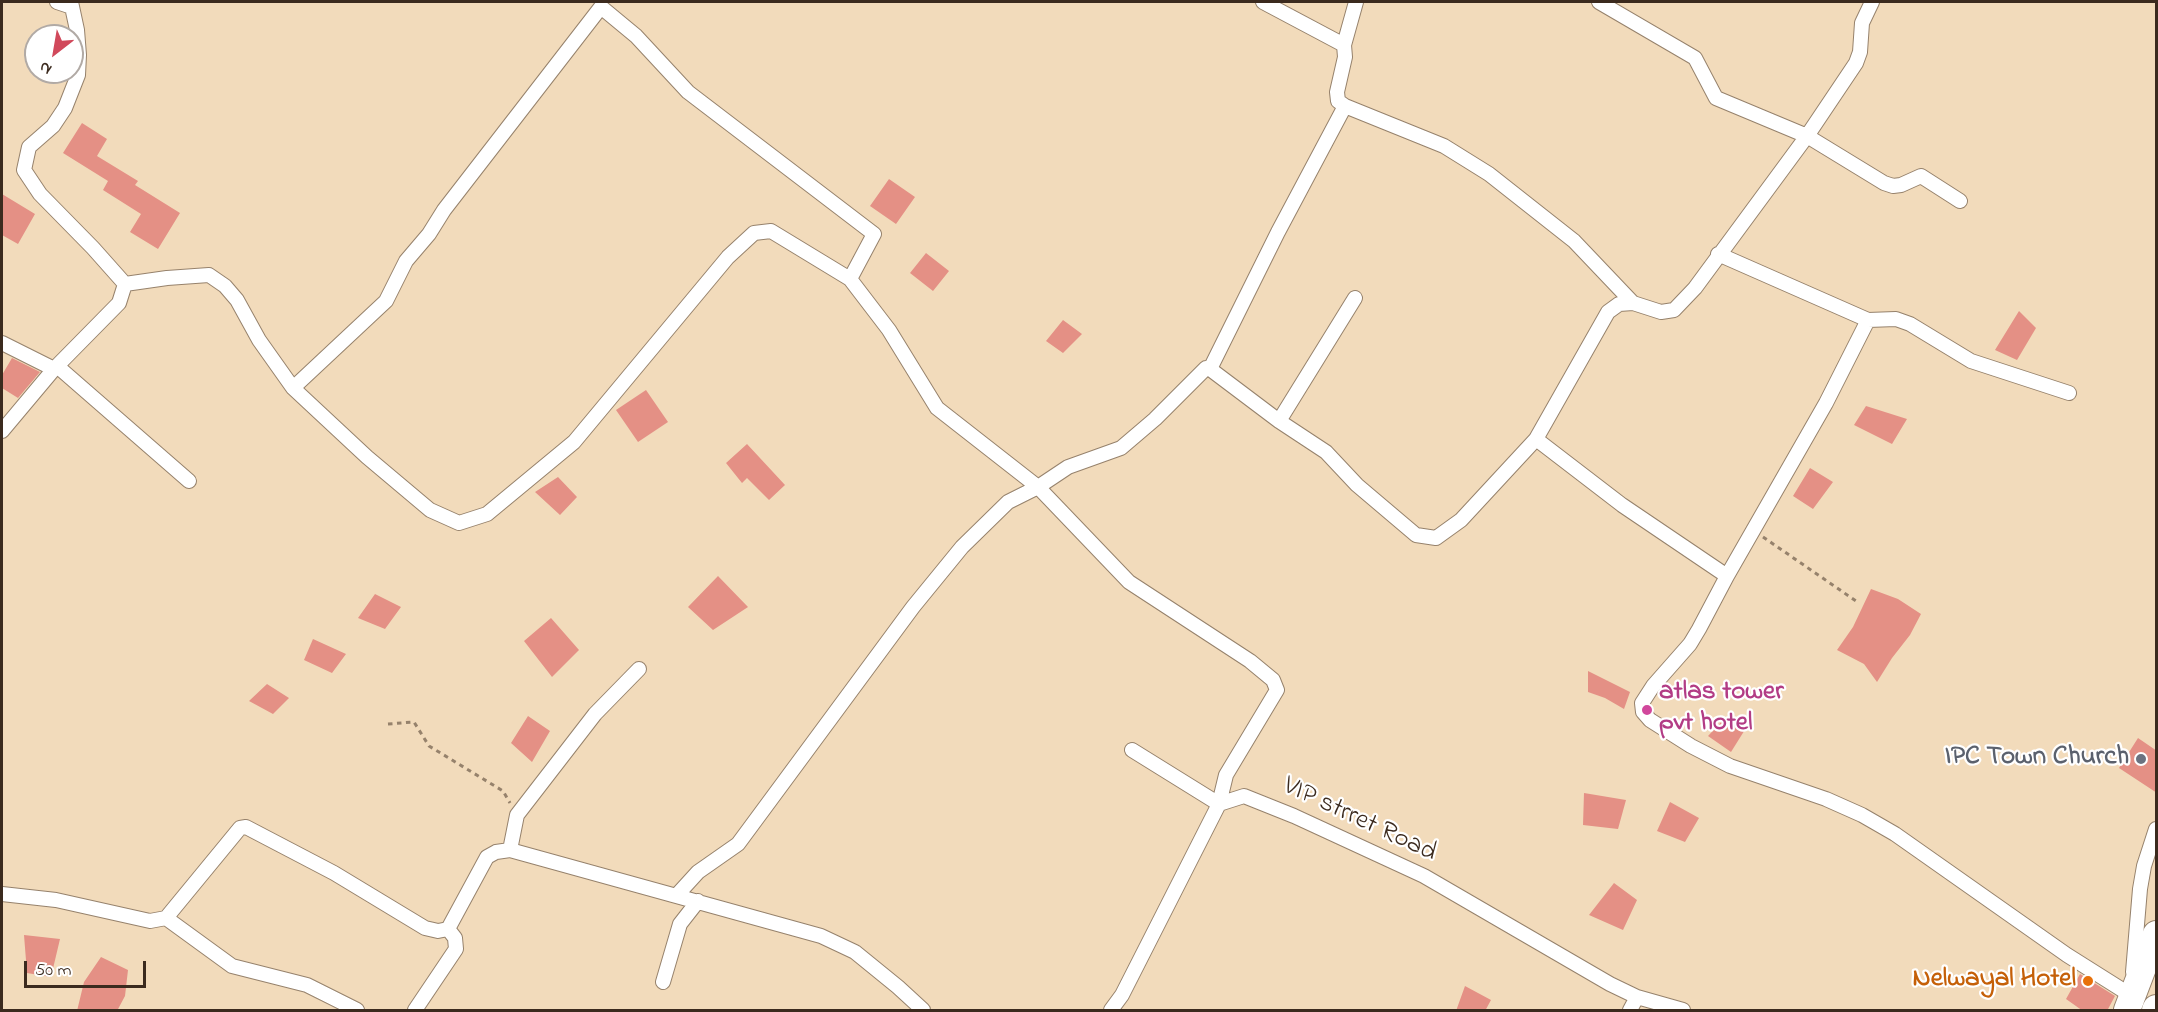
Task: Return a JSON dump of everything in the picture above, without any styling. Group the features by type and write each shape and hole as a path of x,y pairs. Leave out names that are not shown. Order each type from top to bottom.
{"highway":[{"path":"2130,1004 2157,934"}],"street":[{"path":"57,2 71,4 80,55 78,75 65,108 53,126 29,147 24,170 40,194 93,248 124,284"},
{"path":"1263,2 1344,45"},
{"path":"1356,2 1344,45 1345,57 1337,92 1338,101 1345,106 1444,147 1490,174 1574,241 1633,303"},
{"path":"1599,2 1695,58 1716,98 1807,136 1884,183 1893,186 1901,185 1921,176 1960,201"},
{"path":"677,895 698,872 738,844 913,607 962,547 1008,502 1038,487 1068,467 1121,448 1155,419 1206,368 1326,452 1357,485 1416,535 1436,538 1461,520 1536,439 1608,312 1619,304 1633,303 1662,312 1674,310 1695,288 1807,136 1856,63 1860,52 1862,23 1872,2"},
{"path":"293,388 386,302 406,261 601,8 636,36 688,92 874,234 850,279"},
{"path":"1210,369 1278,231 1345,106"},
{"path":"124,284 209,275 225,286 237,300 259,340 293,388 430,510 459,523 487,514 574,442 728,257 754,233 771,231 850,279 889,330 937,408 1038,487 1129,582 1250,661 1273,680 1276,690 1226,775 1219,804 1112,1011"},
{"path":"1718,254 1868,320 1896,319 1910,324 1971,361 2069,393"},
{"path":"2,431 55,368 119,303 124,284"},
{"path":"1279,421 1356,298"},
{"path":"1868,320 1826,403 1726,576 1690,644 1653,686 1642,704 1643,712 1650,720 1691,746 1730,766 1826,799 1862,815 1895,834 2058,949 2130,1004"},
{"path":"2,343 55,368 189,481"},
{"path":"1536,439 1622,505 1726,576"},
{"path":"510,850 517,815 595,714 639,669"},
{"path":"1132,750 1219,804"},
{"name":"VIP strret Road","path":"1219,804 1244,796 1294,816 1424,876 1568,961 1637,997 1683,1011"},
{"path":"2,894 56,900 150,921 166,918 240,828 246,827 334,873 425,928 438,931 448,929"},
{"path":"2130,1004 2140,889 2144,866 2157,829"},
{"path":"448,929 487,857 496,852 510,850 820,936 855,952 923,1011"},
{"path":"663,982 680,924 698,901"},
{"path":"166,918 232,966 307,985 357,1011"},
{"path":"415,1011 456,949 455,938 448,929"},
{"path":"1630,1011 1637,997"}],"path":[{"path":"1753,530 1856,601"},
{"path":"388,724 414,722 429,746 503,791 517,815"}],"building":[{"path":"82,123 107,139 97,156 138,181 135,185 180,213 158,249 130,232 141,214 103,190 108,181 63,153"},
{"path":"889,179 915,197 896,224 870,206"},
{"path":"2,194 35,214 18,244 2,235"},
{"path":"926,253 949,271 933,291 910,273"},
{"path":"2019,311 2036,328 2017,360 1995,350"},
{"path":"1063,320 1082,334 1063,353 1046,341"},
{"path":"12,358 40,372 18,398 2,388 2,375"},
{"path":"646,390 668,422 638,442 616,410"},
{"path":"1866,406 1907,419 1892,444 1854,425"},
{"path":"747,444 785,485 769,500 747,478 742,483 726,463"},
{"path":"1810,468 1833,482 1813,509 1793,496"},
{"path":"558,477 577,497 560,515 535,492"},
{"path":"718,576 748,607 713,630 688,607"},
{"path":"1871,589 1898,599 1921,614 1910,635 1877,682 1864,664 1837,650 1853,627"},
{"path":"375,594 401,607 385,629 358,618"},
{"path":"551,618 579,650 552,677 524,641"},
{"path":"313,639 346,654 332,673 304,660"},
{"path":"1588,671 1630,692 1624,709 1605,698 1588,692"},
{"path":"267,684 289,698 273,714 249,701"},
{"path":"528,716 550,731 532,762 511,743"},
{"path":"1726,717 1746,728 1731,752 1708,736"},
{"name":"IPC Town Church","path":"2138,738 2157,751 2157,793 2119,768"},
{"path":"1584,793 1626,800 1618,829 1583,825"},
{"path":"1670,802 1699,818 1685,842 1657,831"},
{"path":"1614,883 1637,900 1623,930 1589,915"},
{"path":"24,935 60,939 51,977 27,973"},
{"path":"101,957 128,970 125,996 117,1011 77,1011 84,982"},
{"name":"Nelwayal Hotel","path":"2080,974 2115,996 2107,1011 2083,1011 2066,999"},
{"path":"1465,986 1491,1000 1485,1011 1456,1011"}],"place":[{"name":"atlas tower pvt hotel","path":"1647,710"},
{"name":"IPC Town Church","path":"2141,759"},
{"name":"Nelwayal Hotel","path":"2088,981"}]}
